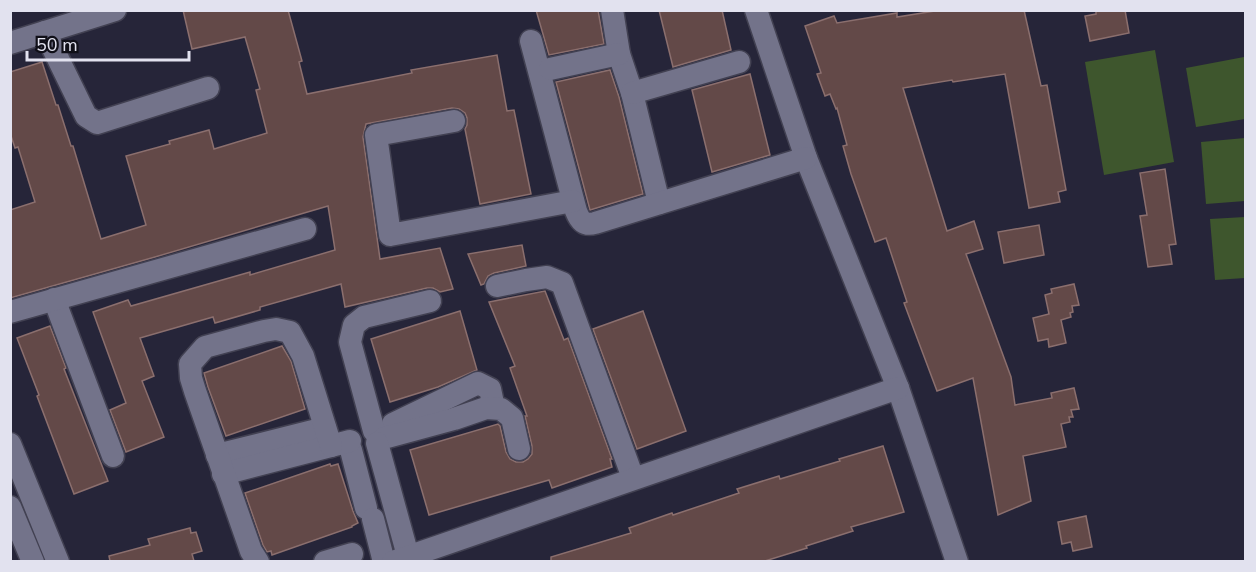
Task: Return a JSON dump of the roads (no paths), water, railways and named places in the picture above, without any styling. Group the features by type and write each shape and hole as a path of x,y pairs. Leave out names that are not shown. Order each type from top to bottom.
{"street":[{"path":"10,42 115,10"},
{"path":"612,10 619,54 632,93 659,202"},
{"path":"756,10 806,158 898,388 957,561"},
{"path":"45,32 86,116 98,123 208,88"},
{"path":"531,41 573,201 583,223 590,225 806,158"},
{"path":"550,69 619,54"},
{"path":"632,93 740,62"},
{"path":"454,121 376,135 390,235 573,201"},
{"path":"10,312 304,229"},
{"path":"497,286 547,277 562,283 633,478"},
{"path":"54,299 113,456"},
{"path":"430,301 364,317 354,325 350,342 379,436 401,559 898,388"},
{"path":"258,561 251,551 220,464 191,378 190,364 206,347 276,329 290,332 303,356 370,514 384,561"},
{"path":"220,464 339,441 379,436 454,419 486,408 501,409 512,418 519,449"},
{"path":"10,444 58,561"},
{"path":"10,507 33,561"},
{"path":"325,561 352,554"}]}
